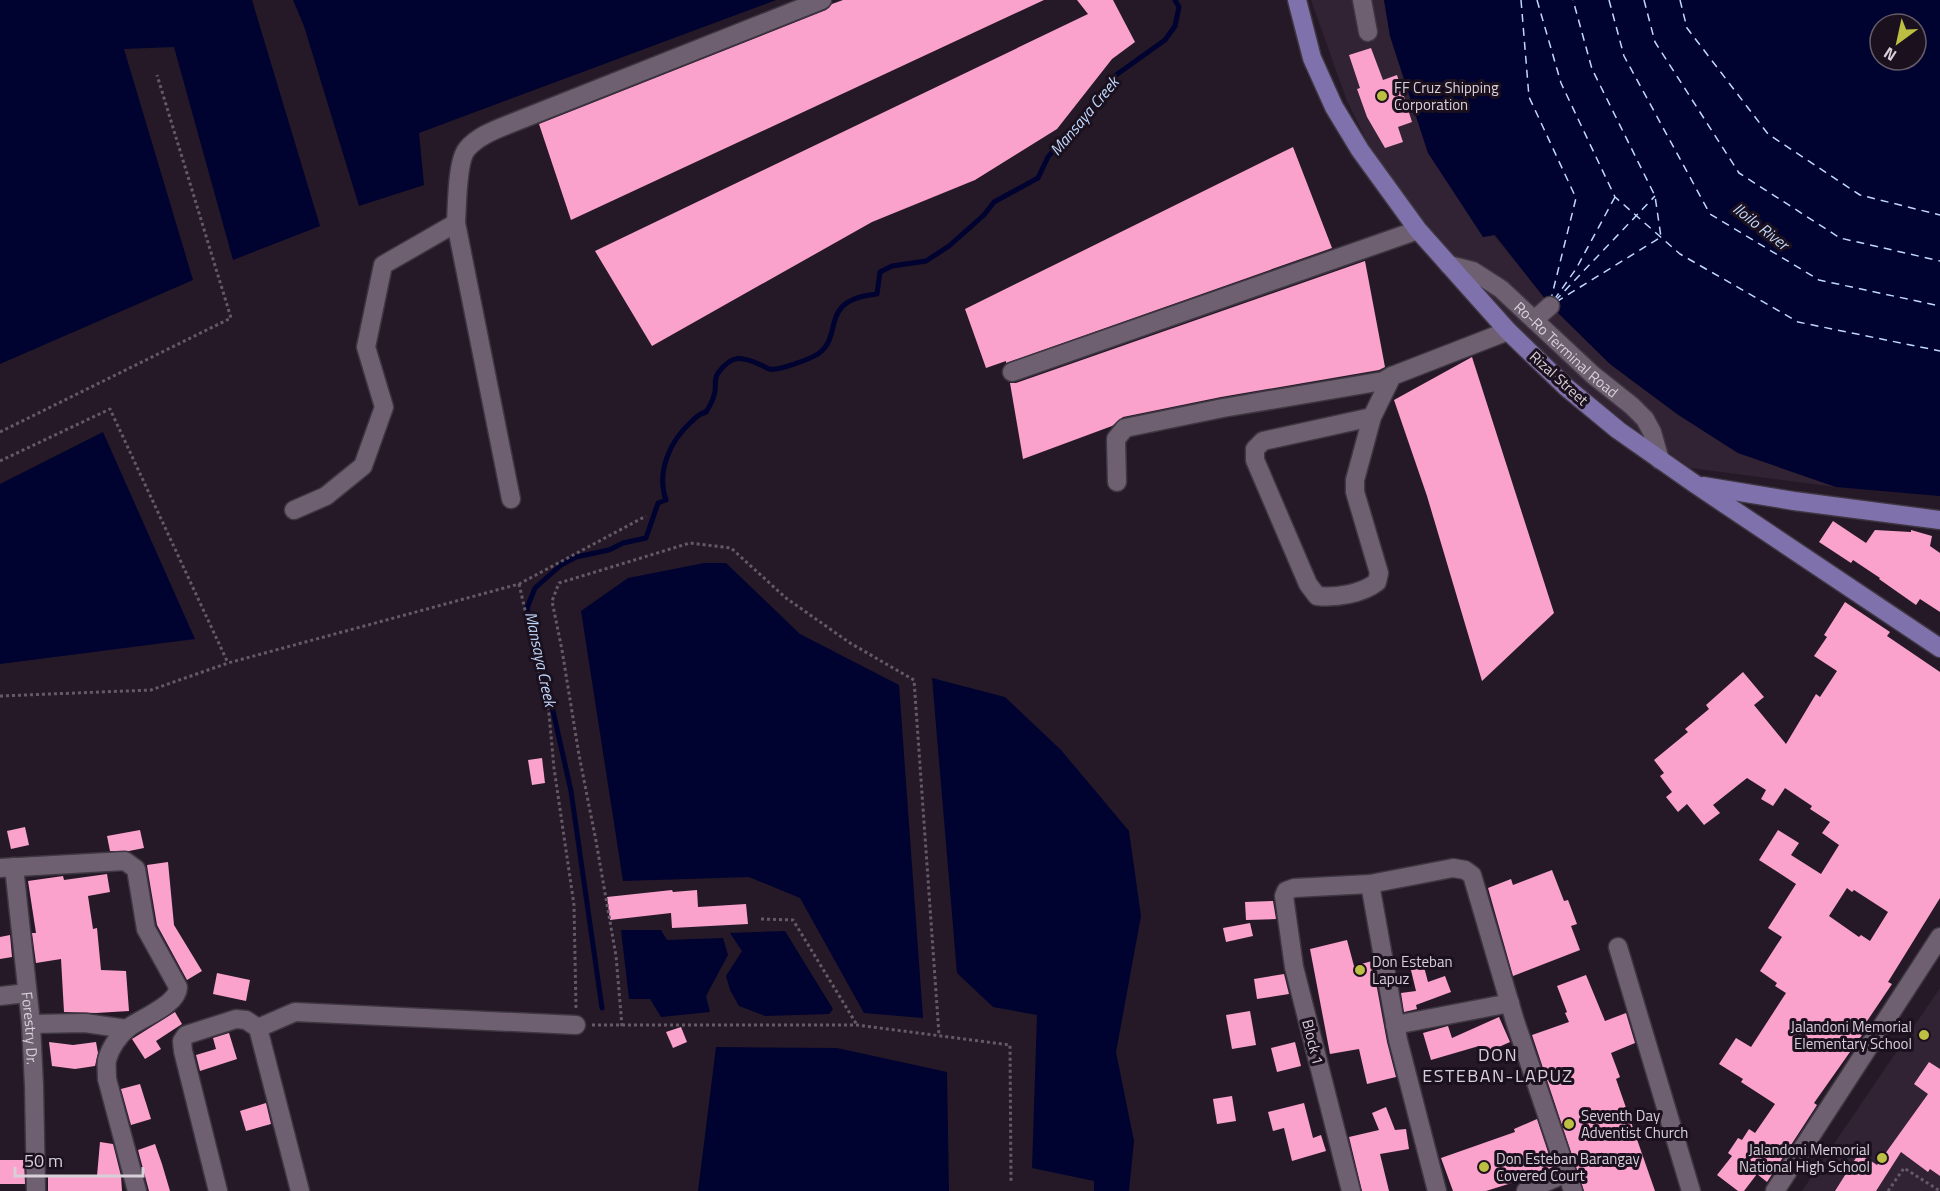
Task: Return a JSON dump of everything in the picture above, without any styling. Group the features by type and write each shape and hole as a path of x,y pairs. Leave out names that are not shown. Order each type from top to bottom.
{"main road":[{"name":"Rizal Street","path":"1297,0 1312,58 1334,107 1360,150 1418,230 1508,331 1566,387 1618,430 1940,648"},
{"path":"1695,484 1794,501 1940,520"}],"street":[{"path":"511,499 456,223 459,178 465,151 482,136 822,0"},
{"path":"1362,0 1368,32"},
{"path":"294,510 326,496 363,466 384,407 366,347 384,265 456,223"},
{"path":"1012,372 1418,230"},
{"name":"Ro-Ro Terminal Road","path":"1449,265 1487,278 1569,354 1632,406 1645,419 1652,432 1659,459"},
{"path":"1534,320 1550,306"},
{"path":"1117,482 1116,439 1125,428 1246,404 1383,381 1508,331"},
{"path":"1372,417 1263,441 1255,449 1255,460 1308,584 1317,596 1328,597 1369,588 1377,582 1379,573 1355,492 1355,480 1372,417 1392,376"},
{"path":"7,867 125,861 136,869 146,929 178,987 178,992 169,1003 127,1029 116,1042 107,1060 107,1079 137,1191"},
{"name":"Forestry Dr.","path":"7,867 31,1024 36,1191"},
{"path":"1437,1191 1395,1025 1370,884 1453,868 1465,870 1472,875 1510,1002 1573,1191"},
{"name":"Block 1","path":"1351,1191 1294,967 1284,906 1286,891 1294,888 1370,884"},
{"path":"1775,1191 1940,937"},
{"path":"1618,947 1691,1191"},
{"path":"0,996 27,993"},
{"path":"1395,1025 1510,1002"},
{"path":"258,1028 295,1012 576,1025"},
{"path":"218,1191 182,1041 186,1035 236,1019 246,1020 258,1028 300,1191"},
{"path":"31,1024 85,1023 127,1029"},
{"path":"1526,1191 1566,1173"}],"path":[{"path":"0,432 231,318 156,75"},
{"path":"0,461 110,409 228,663"},
{"path":"0,696 151,690 228,663 519,584 646,516"},
{"path":"622,1026 616,956 552,602 559,583 690,543 731,548 786,598 850,643 915,680 939,1035"},
{"path":"519,584 549,714 554,768 574,905 576,1025 856,1025 1010,1045 1011,1182"},
{"path":"761,919 793,920 856,1025"},
{"path":"1888,1191 1904,1168 1940,1191"}],"shaded area":[{"path":"1311,0 1384,0 1390,36 1428,153 1550,305 1610,364 1677,414 1738,453 1836,487 1691,468 1576,387 1513,325 1422,220 1370,147 1347,101"},
{"name":"Jalandoni Memorial National High School","path":"1940,988 1940,1191 1802,1191 1876,1082"}],"water":[{"path":"0,0 252,0 320,226 233,260 174,47 124,49 193,280 0,364"},
{"path":"293,0 776,0 419,133 424,185 359,206 304,26"},
{"name":"Iloilo River","path":"1384,0 1940,0 1940,496 1836,487 1738,453 1677,414 1610,364 1550,305 1495,235 1483,237 1428,153 1390,36"},
{"path":"103,432 195,639 0,664 0,484"},
{"path":"704,563 726,563 800,634 899,685 923,1018 864,1013 800,898 749,877 623,881 581,611 628,578"},
{"path":"932,678 1005,697 1061,750 1129,831 1141,916 1116,1052 1134,1141 1129,1191 1094,1191 1094,1181 1032,1168 1037,1015 993,1007 957,973"},
{"path":"621,930 661,930 667,940 723,938 728,955 706,996 710,1012 661,1017 650,999 629,999"},
{"path":"785,931 833,1009 829,1014 765,1016 739,1006 730,990 726,976 742,951 730,933"},
{"path":"716,1047 837,1048 947,1072 949,1191 698,1191"}],"building":[{"path":"843,0 1044,0 571,220 539,124 826,10 832,4"},
{"path":"1077,0 1113,0 1135,42 1112,59 1057,129 975,180 872,222 652,346 595,251 1088,14"},
{"path":"1371,48 1383,80 1397,75 1412,122 1398,127 1403,142 1385,148 1367,117 1349,55"},
{"path":"1293,147 1332,248 1006,363 1006,361 986,368 965,309"},
{"path":"1365,261 1385,367 1379,370 1221,397 1123,417 1112,426 1023,459 1010,383 1016,383"},
{"path":"1472,357 1554,613 1482,681 1427,496 1394,400"},
{"path":"1833,521 1866,543 1875,530 1911,532 1911,530 1932,536 1930,546 1940,553 1940,612 1920,599 1916,605 1853,560 1851,563 1819,542"},
{"path":"1845,602 1890,632 1887,636 1940,672 1940,898 1888,982 1892,984 1859,1033 1862,1035 1814,1103 1817,1105 1767,1182 1757,1174 1744,1191 1738,1191 1717,1175 1732,1156 1728,1153 1738,1138 1742,1140 1749,1129 1755,1133 1775,1104 1741,1082 1743,1079 1719,1064 1736,1038 1751,1047 1786,993 1775,986 1777,983 1760,971 1782,937 1768,928 1796,884 1759,860 1778,830 1799,843 1791,855 1821,874 1839,845 1822,833 1830,822 1810,809 1812,806 1785,788 1773,806 1761,799 1766,790 1747,778 1713,805 1720,813 1704,825 1687,804 1678,812 1666,797 1672,792 1660,776 1664,773 1654,760 1688,732 1685,729 1709,709 1706,705 1743,672 1764,697 1754,705 1786,744 1816,694 1820,697 1837,671 1814,656 1827,637 1824,635","holes":["1847,888 1852,892 1854,890 1888,912 1870,941 1861,935 1859,937 1829,916"]},
{"path":"542,758 545,783 532,785 528,760"},
{"path":"25,827 29,845 11,849 7,831"},
{"path":"140,830 144,848 110,851 107,836"},
{"path":"168,862 174,925 202,971 187,980 157,925 148,872 147,865"},
{"path":"1552,870 1564,901 1568,900 1577,924 1571,926 1580,950 1513,976 1488,888 1511,879 1513,885"},
{"path":"107,874 110,892 88,896 93,929 97,928 101,970 126,971 129,1011 64,1012 61,959 36,963 32,933 36,933 28,881 63,876 64,880"},
{"path":"672,890 673,892 697,890 698,907 746,904 748,924 672,928 671,913 610,920 607,897"},
{"path":"1273,901 1276,919 1246,920 1245,902"},
{"path":"1250,923 1253,936 1226,942 1223,928"},
{"path":"10,935 12,957 0,959 0,937"},
{"path":"1347,940 1354,966 1372,961 1396,1077 1367,1084 1359,1049 1330,1054 1310,949"},
{"path":"1423,963 1428,982 1445,976 1451,992 1416,1005 1417,1009 1404,1012 1401,993 1416,991 1410,966"},
{"path":"217,973 250,980 246,1001 213,994"},
{"path":"1284,974 1289,994 1257,999 1254,979"},
{"path":"1586,975 1605,1021 1626,1013 1635,1043 1611,1053 1620,1077 1616,1079 1655,1191 1584,1191 1532,1035 1569,1022 1557,986"},
{"path":"1250,1011 1256,1045 1232,1049 1226,1015"},
{"path":"175,1012 182,1024 156,1041 161,1049 145,1059 132,1039"},
{"path":"1499,1017 1510,1042 1483,1054 1479,1046 1431,1060 1423,1033 1448,1026 1452,1038"},
{"path":"681,1027 687,1042 673,1048 666,1032"},
{"path":"229,1033 237,1059 200,1071 196,1055 216,1049 213,1038"},
{"path":"49,1042 73,1045 96,1042 98,1053 95,1066 75,1069 52,1066"},
{"path":"1295,1042 1301,1066 1277,1072 1271,1048"},
{"path":"1929,1062 1940,1069 1940,1176 1930,1169 1928,1172 1901,1152 1876,1191 1835,1191 1859,1153 1877,1165 1928,1094 1914,1084"},
{"path":"140,1084 151,1119 131,1125 121,1089"},
{"path":"1232,1096 1236,1121 1217,1124 1213,1099"},
{"path":"266,1103 271,1124 246,1131 240,1111"},
{"path":"1304,1103 1313,1138 1321,1135 1326,1151 1292,1161 1284,1128 1273,1131 1268,1112"},
{"path":"1386,1107 1395,1130 1406,1129 1409,1149 1380,1154 1389,1191 1362,1191 1349,1137 1379,1130 1372,1113"},
{"name":"Don Esteban Barangay Covered Court","path":"1537,1119 1553,1167 1531,1177 1486,1191 1453,1191 1441,1158 1515,1132 1514,1129"},
{"path":"100,1142 113,1144 121,1176 122,1191 48,1191 48,1177 97,1176"},
{"path":"155,1144 170,1191 149,1191 138,1150"},
{"path":"0,1160 24,1160 25,1184 0,1184"}],"waterway":[{"name":"Mansaya Creek","path":"602,1008 571,791 542,662 527,608 535,588 561,565 576,557 609,550 623,543 646,538 658,503 666,500 663,489 664,468 671,448 683,430 706,412 714,396 717,375 728,362 738,358 774,369 818,354 826,346 835,319 846,303 877,294 880,272 892,266 926,261 949,246 984,215 994,202 1038,178 1048,157 1116,75 1165,40 1175,26 1179,7 1175,0"}],"ferry route":[{"path":"1521,0 1529,97 1576,198 1551,299"},
{"path":"1537,0 1561,83 1615,197 1680,254 1798,322 1940,351"},
{"path":"1556,302 1661,237 1655,196 1592,69 1573,0"},
{"path":"1609,0 1624,56 1710,214 1819,280 1940,306"},
{"path":"1644,0 1655,42 1739,173 1840,238 1940,261"},
{"path":"1680,0 1687,28 1768,134 1860,195 1940,215"},
{"path":"1555,301 1655,196"},
{"path":"1554,300 1576,269 1615,197"}],"place":[{"name":"FF Cruz Shipping Corporation","path":"1382,96"},
{"name":"Don Esteban Lapuz","path":"1360,970"},
{"name":"Jalandoni Memorial Elementary School","path":"1924,1035"},
{"name":"Seventh Day Adventist Church","path":"1569,1124"},
{"name":"Jalandoni Memorial National High School","path":"1882,1158"},
{"name":"Don Esteban Barangay Covered Court","path":"1484,1167"}],"district":[{"name":"DON ESTEBAN-LAPUZ","path":"1498,1064"}]}
